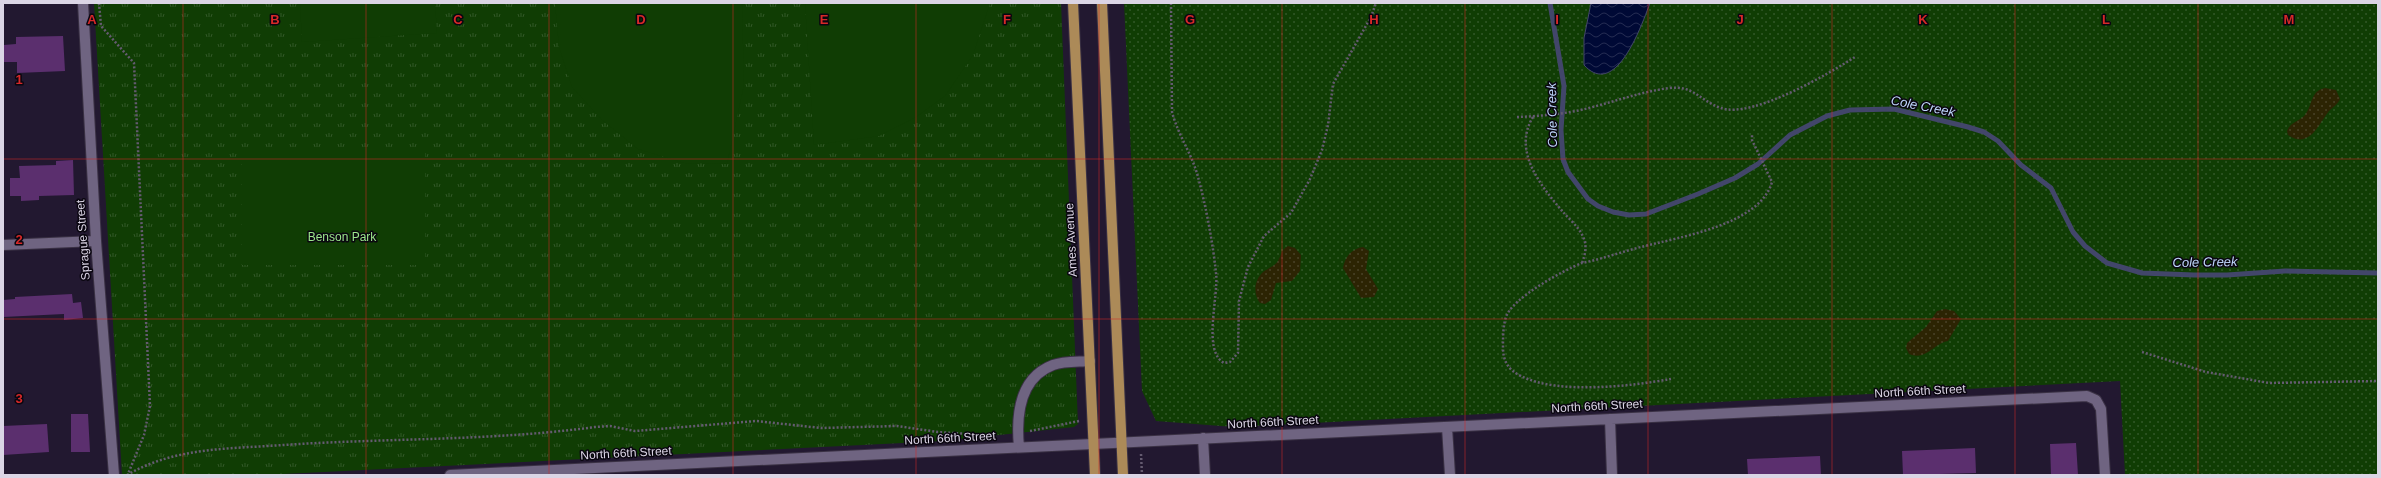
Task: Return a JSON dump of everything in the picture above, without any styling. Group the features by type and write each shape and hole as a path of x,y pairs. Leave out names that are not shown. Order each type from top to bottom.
{"main road":[{"name":"Ames Avenue","path":"1073,3 1096,475"},
{"path":"1102,3 1123,475"}],"street":[{"name":"Sprague Street","path":"83,3 96,241 114,475"},
{"path":"3,245 96,241"},
{"path":"1019,447 1019,410 1022,396 1030,382 1040,372 1053,365 1090,360"},
{"name":"North 66th Street","path":"450,475 1121,441 2087,396 2096,400 2101,408 2105,475"},
{"path":"1610,419 1612,475"},
{"path":"1447,427 1450,475"},
{"path":"1203,438 1205,475"}],"path":[{"path":"99,3 101,26 134,63 150,406 144,435 127,475"},
{"path":"1171,3 1172,112 1176,126 1198,177 1216,274 1218,294 1213,343 1216,355 1224,363 1230,362 1238,353 1239,301 1248,267 1264,236 1291,213 1310,179 1322,150 1328,126 1333,84 1371,17 1376,3"},
{"path":"1517,117 1544,116 1587,109 1636,93 1679,87 1690,90 1720,108 1731,110 1744,109 1796,90 1855,57"},
{"path":"1533,117 1526,131 1527,155 1541,182 1584,239 1585,254 1582,263"},
{"path":"1671,379 1649,383 1574,387 1531,380 1511,370 1505,362 1503,351 1506,315 1515,304 1563,270 1582,263 1721,225 1742,215 1760,202 1767,196 1772,182 1756,148 1752,134"},
{"path":"2142,352 2206,372 2270,383 2378,381"},
{"path":"127,475 159,459 194,451 363,439 489,436 610,426 635,431 756,421 821,428 897,426 938,432 988,435"},
{"path":"1018,433 1079,421"},
{"path":"1140,441 1142,475"}],"green space":[{"name":"Benson Park","path":"94,3 1061,3 1078,424 1074,427 943,441 263,475 122,475"},
{"path":"300,3 435,3 437,33 302,42"},
{"path":"555,3 742,3 744,85 727,164 684,163 638,149 602,120 572,87 559,47"},
{"path":"805,3 990,3 973,55 945,96 916,117 879,136 814,145"},
{"path":"1124,3 2378,3 2378,475 2125,475 2120,381 1234,427 1156,421 1142,391"},
{"path":"242,152 425,152 425,265 242,265"}],"sand":[{"path":"2325,88 2336,90 2340,99 2338,102 2308,137 2296,139 2288,135 2287,131 2293,123 2305,115 2308,111 2314,95"},
{"path":"1288,246 1295,248 1301,255 1300,271 1292,281 1276,283 1271,300 1265,304 1260,303 1256,295 1256,283 1263,272 1277,263 1283,250"},
{"path":"1363,247 1369,251 1366,269 1378,289 1374,297 1361,298 1343,268 1345,260 1349,254"},
{"path":"1945,309 1954,311 1961,319 1948,341 1938,345 1925,354 1915,356 1909,354 1906,348 1907,343 1926,327 1937,311"}],"water":[{"path":"1591,3 1650,3 1641,26 1626,55 1617,66 1607,73 1596,73 1584,65 1584,38"}],"building":[{"path":"63,36 65,71 17,73 17,62 4,62 4,45 16,44 16,37"},
{"path":"73,160 74,195 39,196 39,200 21,201 21,196 10,196 10,178 20,178 19,166 56,165 56,161"},
{"path":"72,294 73,303 81,302 83,318 64,320 64,314 3,317 3,300 15,299 15,297"},
{"path":"71,414 88,414 90,452 71,452"},
{"path":"47,424 49,452 3,455 3,426"},
{"path":"2076,443 2078,475 2051,475 2050,444"},
{"path":"1975,448 1976,473 1903,475 1902,451"},
{"path":"1820,456 1821,475 1748,475 1747,459"}],"waterway":[{"name":"Cole Creek","path":"1550,3 1564,86 1561,130 1563,159 1568,172 1588,199 1598,206 1613,212 1629,215 1646,214 1735,178 1758,164 1790,135 1827,116 1850,110 1894,109 1968,127 1984,132 1998,141 2021,165 2051,188 2073,232 2085,246 2107,263 2142,273 2194,275 2227,275 2285,271 2378,273"}]}
